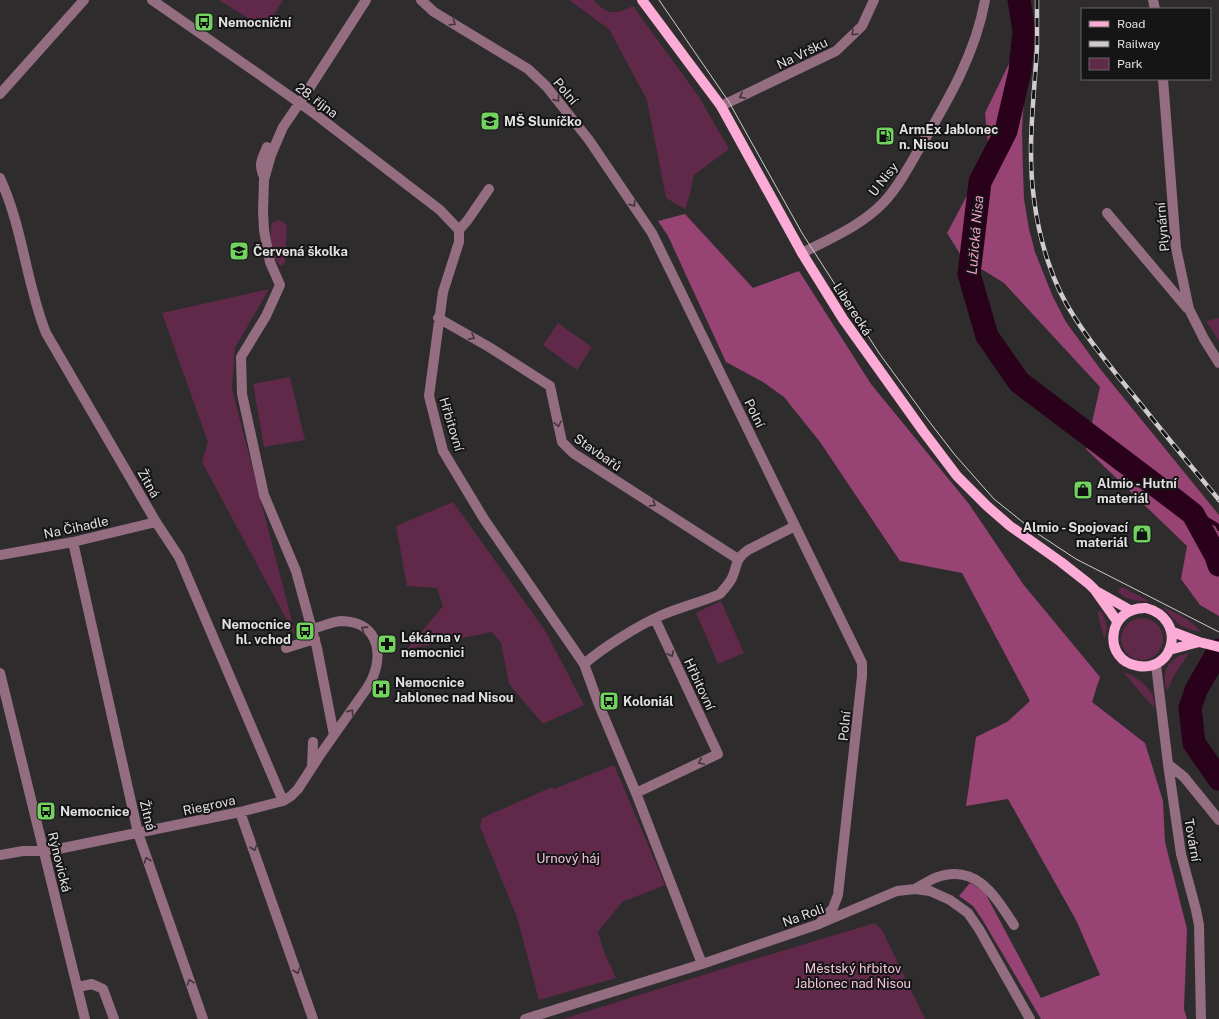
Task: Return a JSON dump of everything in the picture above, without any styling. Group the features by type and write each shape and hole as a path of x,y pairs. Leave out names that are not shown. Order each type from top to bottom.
{"main road":[{"name":"Liberecká","path":"642,0 721,106 802,253 843,319 957,476 987,506 1010,526 1061,562 1095,590 1130,610"},
{"name":"Liberecká","path":"1095,590 1117,621"},
{"path":"1135,608 1146,608 1157,612 1165,619 1172,632 1169,650 1163,659 1151,666 1131,664 1126,662 1118,654 1114,643 1113,632 1117,621 1130,610 1135,608"},
{"path":"1172,632 1219,647"},
{"path":"1169,650 1202,642"}],"street":[{"path":"0,94 84,0"},
{"name":"28. října","path":"152,0 298,102 440,210 459,230"},
{"path":"334,735 315,640 296,570 264,495 242,394 241,357 266,316 280,285 270,262 264,230 263,211 265,177 271,155 283,127 298,102 305,95 366,0"},
{"name":"Polní","path":"422,0 434,12 528,69 546,86 589,140 637,209 652,233 862,663 862,676 838,895 833,908 819,924"},
{"name":"Na Vršku","path":"721,106 836,51 862,26 874,0"},
{"name":"U Nisy","path":"802,253 859,223 883,202 898,185 956,85 983,13 985,0"},
{"name":"Plynární","path":"1163,80 1176,248 1189,310 1204,339 1219,363"},
{"path":"265,177 272,172 284,134 283,127"},
{"name":"Žitná","path":"0,178 16,220 46,333 156,522 179,557 283,801"},
{"path":"459,230 489,189"},
{"path":"1107,213 1189,310"},
{"name":"Hřbitovní","path":"459,230 459,242 443,292 438,318 429,396 443,451 484,519 584,664 599,705 636,792 702,964"},
{"name":"Stavbařů","path":"438,318 489,347 550,386 562,442 574,453 738,559"},
{"name":"Na Čihadle","path":"0,554 73,542 156,522"},
{"path":"584,664 592,657 629,633 655,619 720,594 732,577 738,559 741,555 796,526"},
{"name":"Žitná","path":"73,542 138,832 204,1019"},
{"name":"Hřbitovní","path":"636,792 718,754 655,619"},
{"name":"Riegrova","path":"0,855 23,851 58,849 240,812 283,801 291,796 298,789 373,680 377,664 375,639 368,630 353,622 340,621 312,629"},
{"path":"286,648 315,640"},
{"name":"Tovární","path":"1151,666 1160,691 1168,764 1181,854 1195,904 1199,925 1201,1019"},
{"name":"Rýnovická","path":"0,673 85,1019"},
{"path":"312,767 313,742"},
{"path":"1168,764 1184,778 1219,820"},
{"path":"240,812 314,1019"},
{"path":"915,888 935,878 951,874 964,875 976,880 986,887 1014,925"},
{"name":"Na Roli","path":"525,1019 702,964 819,924 897,891 915,888 930,891 950,900 968,913 979,929 1030,1019"},
{"path":"78,987 92,984 103,989 114,1019"}],"green space":[{"path":"219,0 283,0 265,29"},
{"path":"569,0 594,0 603,9 612,12 622,11 633,6 699,97 729,149 694,175 685,209 666,198 647,100 609,29"},
{"path":"278,220 287,226 285,261 281,266 275,259 271,239 272,223"},
{"path":"269,289 235,348 232,389 296,637 202,462 208,442 162,313"},
{"path":"1219,318 1219,341 1206,321"},
{"path":"558,323 592,347 577,370 543,345"},
{"path":"290,377 305,440 264,447 253,384"},
{"path":"453,502 546,632 584,705 543,724 509,684 501,643 492,632 407,649 443,606 437,588 407,586 396,526"},
{"path":"1122,587 1149,601 1137,601 1125,597 1118,592"},
{"path":"721,601 744,653 718,664 696,613"},
{"path":"1163,607 1188,620 1201,632 1183,627 1172,618"},
{"path":"1098,611 1102,612 1106,622 1107,628 1104,638 1098,616"},
{"path":"1138,618 1146,618 1157,624 1163,635 1163,643 1157,654 1146,660 1138,660 1127,654 1121,643 1121,635 1127,624"},
{"path":"1189,653 1173,677 1167,691 1165,677 1168,666 1176,658"},
{"path":"1123,672 1140,681 1150,691 1155,702 1154,708"},
{"name":"Urnový háj","path":"614,765 665,885 622,902 598,932 603,949 616,978 539,1000 517,917 480,827 482,818 552,787 554,789"},
{"name":"Městský hřbitov Jablonec nad Nisou","path":"875,923 882,930 925,1019 563,1019 735,965"}],"shaded area":[{"path":"1012,0 1028,0 1027,48 1022,130 1023,171 1024,199 1029,229 1035,252 1053,297 1066,322 1101,370 1219,515 1219,616 1200,605 1181,579 1187,546 1086,449 1100,387 1004,283 983,270 965,262 947,233 989,154 985,113 1019,43"},
{"path":"685,214 753,288 799,271 871,384 969,504 1023,584 1100,677 1092,702 1145,743 1163,801 1165,842 1187,929 1184,1009 1187,1019 1041,1019 982,919 973,906 959,896 970,883 984,891 1041,998 1100,975 1076,920 1008,799 966,806 976,737 1007,722 1030,701 962,573 900,561 820,442 784,397 763,382 726,362 668,236 658,221"}],"waterway":[{"name":"Lužická Nisa","path":"1019,0 1024,31 1020,71 1006,131 980,182 969,274 987,336 1019,382 1193,514 1216,556 1219,565"},
{"name":"Lužická Nisa","path":"1171,497 1217,525 1219,529"},
{"name":"Lužická Nisa","path":"1219,650 1196,690 1190,708 1194,743 1219,779"}],"tram line":[{"path":"659,0 729,102 802,233 879,353 955,455 994,499 1035,532 1076,559 1219,632"}],"railway":[{"path":"1037,0 1037,48 1031,142 1032,180 1039,230 1053,276 1067,305 1098,351 1219,500"}],"place":[{"name":"Nemocniční","path":"204,22"},
{"name":"MŠ Sluníčko","path":"490,121"},
{"name":"ArmEx Jablonec n. Nisou","path":"885,136"},
{"name":"Červená školka","path":"239,251"},
{"name":"Almio - Hutní materiál","path":"1083,490"},
{"name":"Almio - Spojovací materiál","path":"1142,534"},
{"name":"Nemocnice hl. vchod","path":"305,631"},
{"name":"Lékárna v nemocnici","path":"387,644"},
{"name":"Nemocnice Jablonec nad Nisou","path":"381,689"},
{"name":"Koloniál","path":"609,701"},
{"name":"Nemocnice","path":"46,811"}]}
